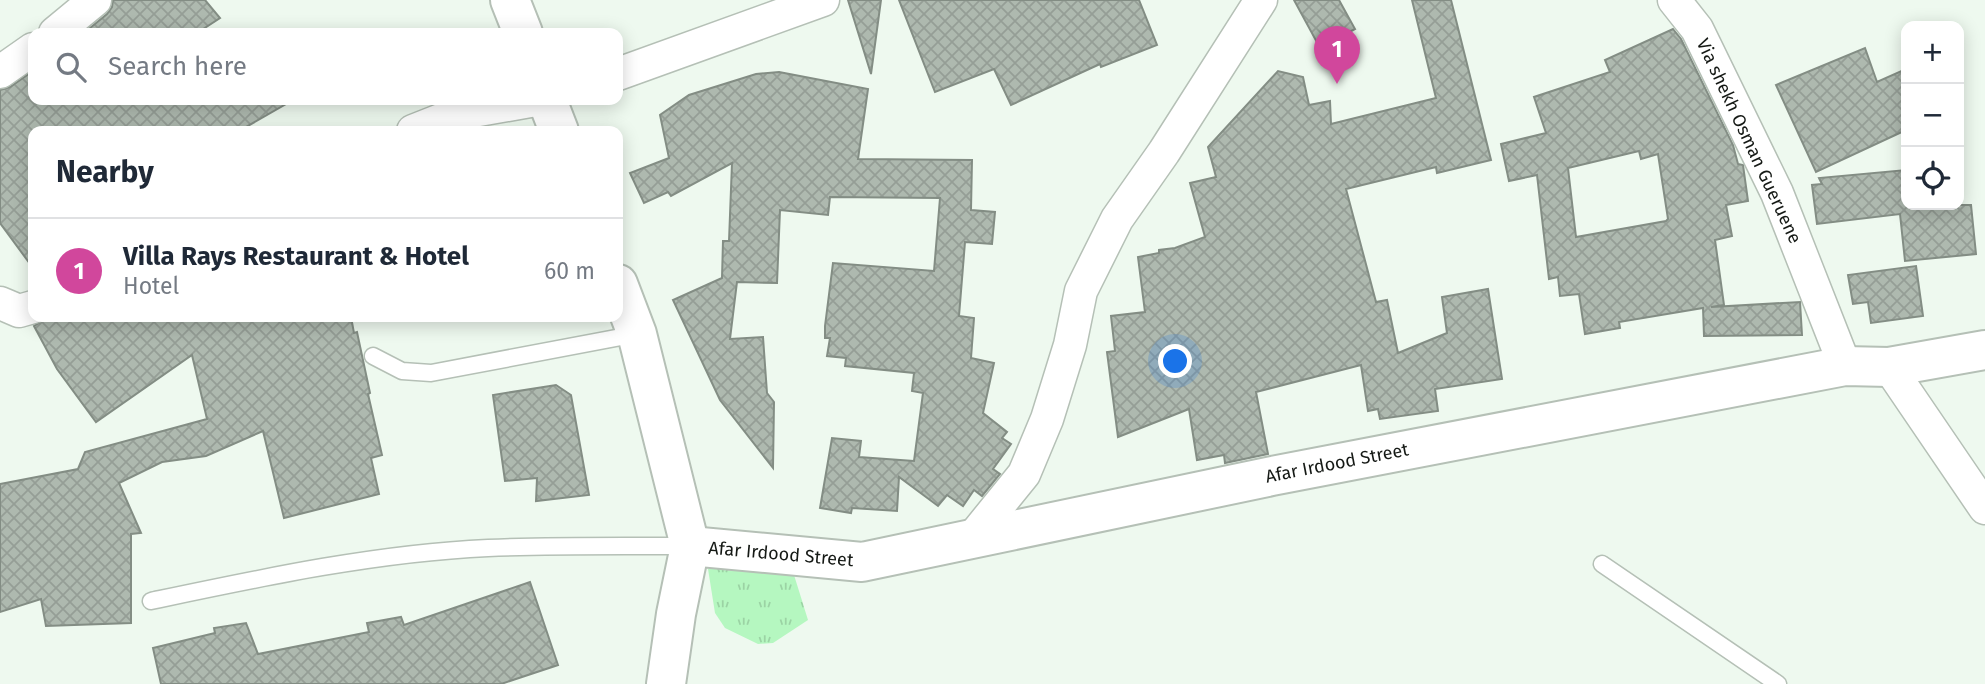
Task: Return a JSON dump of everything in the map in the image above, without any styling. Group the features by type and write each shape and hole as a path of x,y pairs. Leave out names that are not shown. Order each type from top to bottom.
{"street":[{"path":"61,28 95,0"},
{"path":"510,0 521,28"},
{"path":"623,72 822,0"},
{"path":"973,537 1024,474 1047,419 1070,345 1081,291 1117,219 1164,152 1261,0"},
{"name":"Via shekh Osman Gueruene","path":"1674,0 1697,29 1777,193 1845,366"},
{"path":"0,72 28,52"},
{"path":"426,126 456,114 507,105"},
{"path":"549,105 557,126"},
{"path":"623,297 637,334 690,546 676,614 666,684"},
{"path":"0,303 19,311 28,308"},
{"name":"Afar Irdood Street","path":"690,546 862,562 1272,476 1845,366 1889,367 1985,350"},
{"path":"1889,367 1985,508"}],"lane":[{"path":"373,356 402,371 431,373 637,334"},
{"path":"151,601 247,581 375,560 486,548 690,546"},
{"path":"1602,564 1778,684"}],"green space":[{"path":"790,562 808,620 773,643 758,644 725,628 715,613 708,569"}],"building":[{"path":"113,0 205,0 220,18 205,28 90,28 112,7"},
{"path":"848,0 881,0 871,74"},
{"path":"899,0 1139,0 1157,45 1101,67 1100,64 1011,105 994,69 935,92"},
{"path":"1294,0 1339,0 1355,29 1320,48"},
{"path":"1412,0 1451,0 1491,160 1437,173 1436,167 1346,189 1376,302 1387,300 1398,353 1447,333 1442,297 1488,289 1502,379 1435,389 1438,411 1380,419 1378,409 1368,411 1361,365 1256,392 1268,454 1225,463 1224,455 1197,460 1189,409 1118,437 1107,352 1115,351 1111,316 1145,312 1138,257 1159,253 1159,250 1175,248 1205,237 1190,183 1216,177 1208,147 1278,71 1303,77 1309,105 1330,101 1331,124 1436,98"},
{"path":"1673,29 1681,39 1733,145 1738,164 1743,165 1748,201 1726,205 1732,236 1715,240 1724,305 1711,307 1800,302 1802,335 1704,336 1703,308 1619,322 1620,328 1585,334 1579,294 1560,296 1558,277 1549,279 1537,175 1509,181 1501,144 1546,133 1534,97 1610,72 1605,60","holes":["1639,151 1641,159 1658,154 1668,219 1576,237 1568,168"]},
{"path":"1865,48 1877,82 1901,71 1901,132 1816,172 1776,85"},
{"path":"779,72 868,89 858,159 972,160 971,210 995,212 992,244 965,242 959,316 974,318 971,358 994,363 983,413 1007,432 1002,438 1011,444 993,469 1000,474 982,496 974,490 963,506 947,495 938,506 899,477 897,511 852,508 851,513 820,508 832,438 861,441 859,457 914,461 923,393 912,391 914,373 845,366 846,358 827,356 830,338 825,338 825,326 833,263 934,271 940,198 830,197 828,215 780,210 777,283 737,282 730,339 763,337 767,393 774,402 773,468 720,400 673,300 722,278 723,241 729,241 732,163 671,196 668,192 644,203 630,173 669,158 660,115 689,95 756,74"},
{"path":"28,74 28,105 284,105 248,126 28,126 28,261 0,223 0,90 10,87"},
{"path":"1901,170 1901,210 1964,210 1964,205 1971,205 1976,254 1905,261 1900,214 1817,224 1812,185 1822,184 1819,178"},
{"path":"1916,266 1923,316 1871,323 1868,302 1853,304 1848,275"},
{"path":"40,322 352,322 354,333 357,332 382,455 371,458 379,494 284,518 263,431 206,456 162,462 119,483 141,533 131,534 131,623 46,626 41,599 0,612 0,484 78,469 85,452 207,419 192,355 96,422 57,369 34,326"},
{"path":"556,385 571,395 589,495 536,501 537,478 505,481 493,395"},
{"path":"530,582 558,665 501,684 161,684 153,648 215,633 214,628 246,623 258,654 369,632 367,623 401,617 404,625"}],"place":[{"name":"Villa Rays Restaurant & Hotel","path":"1337,84"}]}
